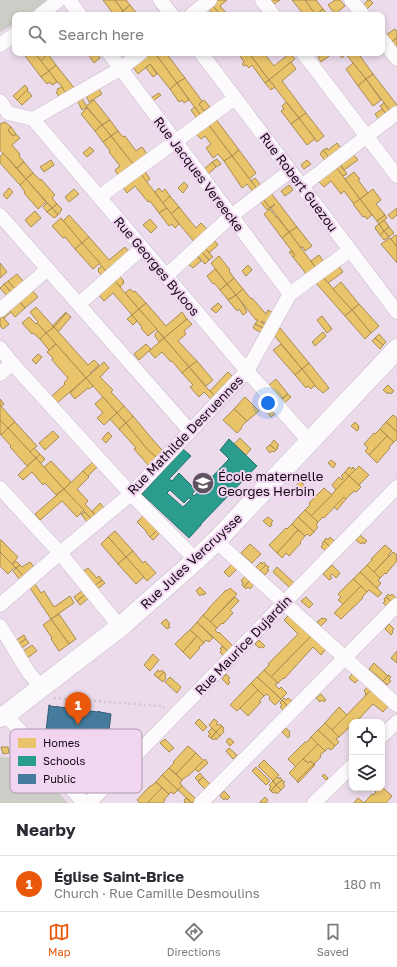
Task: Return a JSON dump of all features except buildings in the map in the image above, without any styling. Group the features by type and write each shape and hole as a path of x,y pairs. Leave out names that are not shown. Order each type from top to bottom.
{"main road":[{"name":"Rue Jules Vercruysse","path":"3,716 120,627 196,560 216,541 397,349"}],"street":[{"path":"44,12 59,0"},
{"path":"69,0 78,12"},
{"path":"160,0 170,12"},
{"path":"195,12 210,0"},
{"path":"262,0 271,12"},
{"path":"351,0 361,12"},
{"path":"0,45 12,36"},
{"path":"385,44 397,59"},
{"name":"Rue Jacques Vereecke","path":"110,56 290,294"},
{"path":"0,101 4,115 33,119 120,69 137,56"},
{"name":"Rue Robert Guezou","path":"203,56 397,312"},
{"path":"305,56 397,176"},
{"path":"99,197 235,98"},
{"path":"302,186 397,113"},
{"name":"Rue Georges Byloos","path":"33,119 309,442"},
{"path":"166,276 231,216 290,171"},
{"path":"0,215 190,430"},
{"path":"79,304 142,248"},
{"name":"Rue Mathilde Desruennes","path":"0,605 131,494 247,371 290,294 350,250"},
{"path":"0,310 48,269"},
{"path":"0,348 131,494 196,560"},
{"path":"0,374 12,363"},
{"name":"Rue Maurice Dujardin","path":"142,748 397,487"},
{"path":"0,488 60,553 120,627"},
{"path":"216,541 397,705"},
{"path":"201,803 397,605"},
{"path":"0,626 29,673 45,684"},
{"path":"3,716 15,729"},
{"path":"385,733 397,722"},
{"path":"314,803 349,769"},
{"path":"75,793 84,803"},
{"name":"Rue Maurice Dujardin","path":"89,803 99,793"}],"path":[{"path":"45,684 56,691 54,698 162,706 173,716"}],"shaded area":[{"path":"0,0 51,0 32,12 12,12 12,25 0,32"},
{"path":"0,757 10,758 10,793 58,793 68,803 0,803"}],"place":[{"name":"École maternelle Georges Herbin","path":"203,483"},
{"name":"Église Saint-Brice","path":"78,725"}]}
